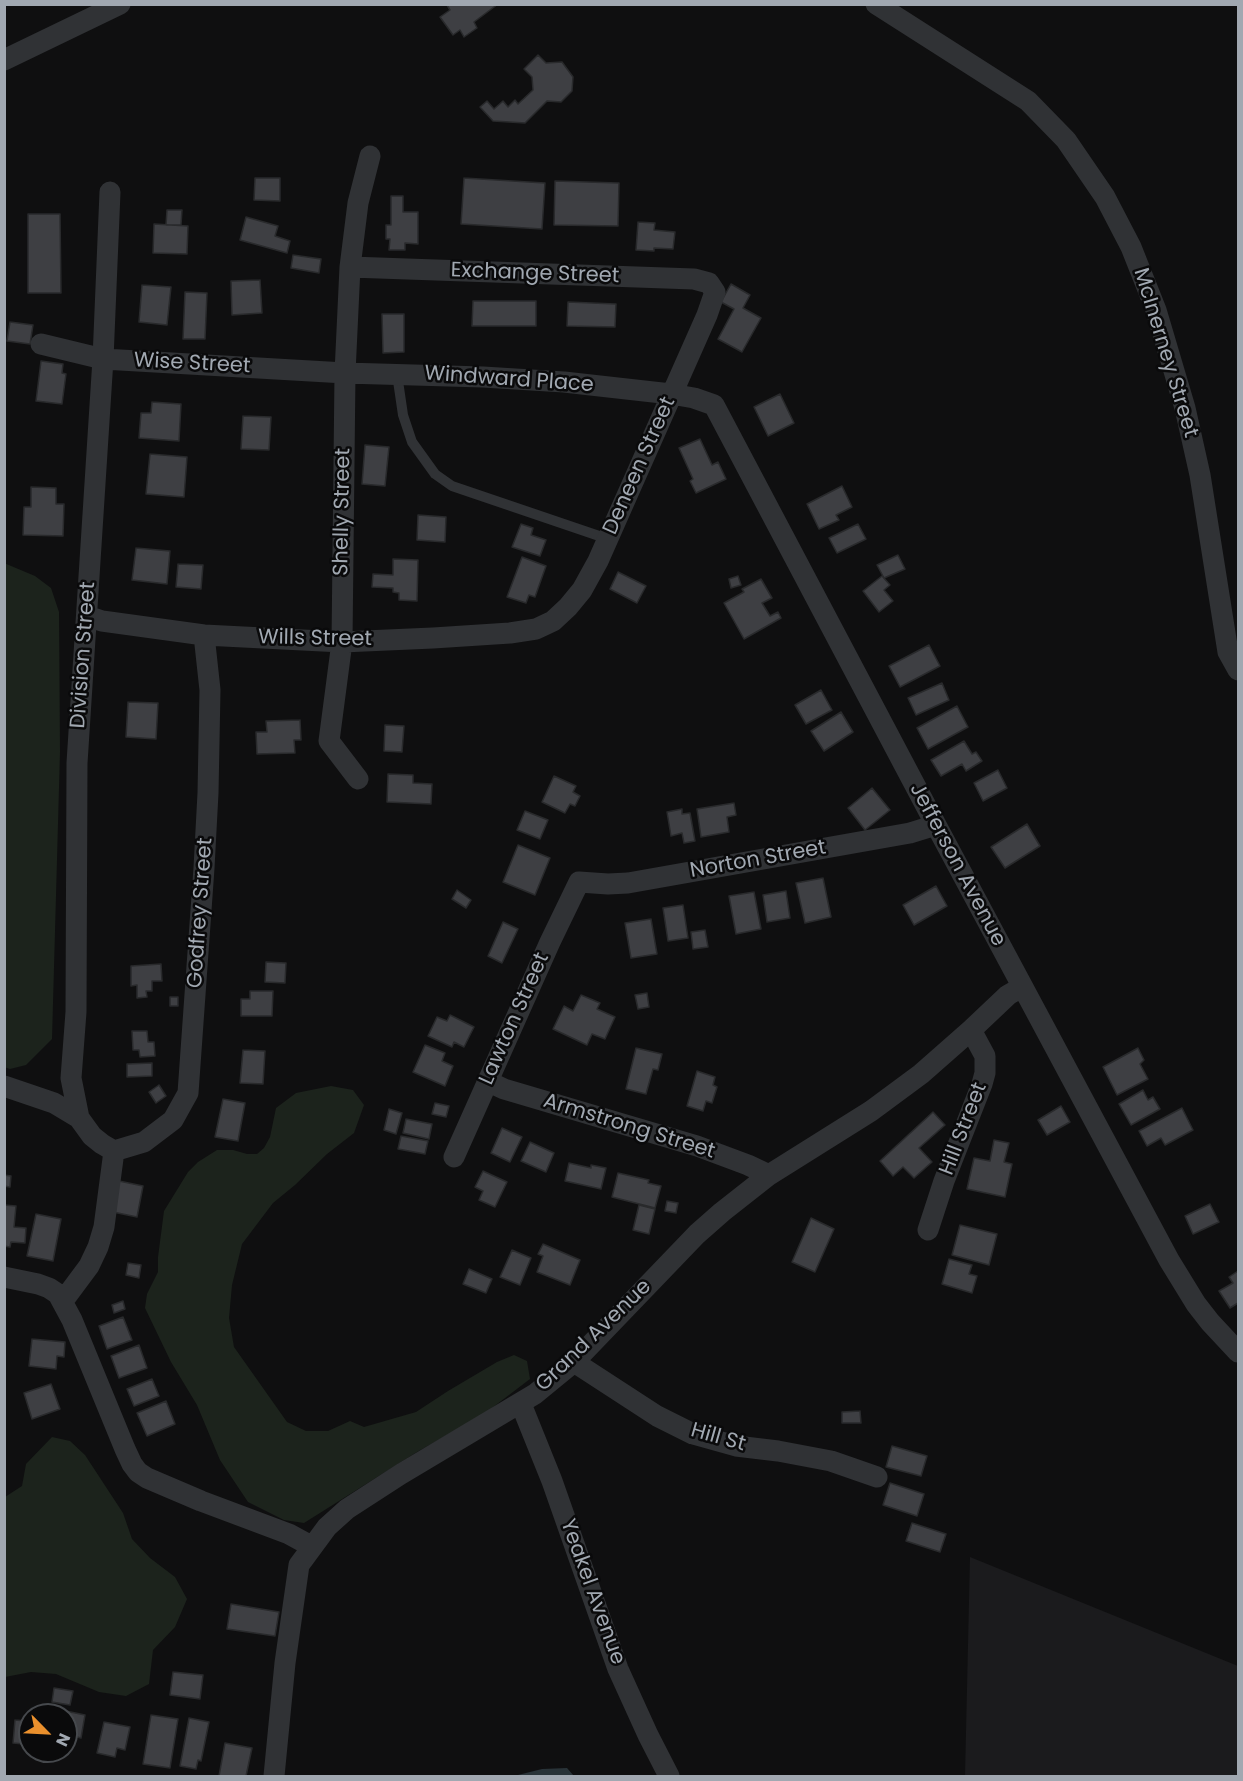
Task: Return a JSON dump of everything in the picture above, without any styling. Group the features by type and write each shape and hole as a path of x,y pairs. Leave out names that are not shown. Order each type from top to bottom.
{"street":[{"path":"4,60 120,4"},
{"name":"McInerney Street","path":"876,4 1028,101 1066,140 1106,197 1131,248 1156,310 1185,408 1200,475 1228,652 1239,670"},
{"name":"Shelly Street","path":"358,779 329,741 342,642 345,373 350,267 358,203 370,156"},
{"name":"Division Street","path":"79,1118 71,1077 76,1012 77,763 103,359 110,192"},
{"name":"Exchange Street","path":"350,267 694,279 709,283 715,292"},
{"name":"Deneen Street","path":"544,626 568,607 582,590 598,561 707,315 715,292"},
{"name":"Wise Street","path":"41,344 103,359 345,373"},
{"name":"Windward Place","path":"345,373 483,376 672,394"},
{"name":"Jefferson Avenue","path":"672,394 708,402 718,410 936,825 1169,1260 1210,1323 1239,1352"},
{"name":"Wills Street","path":"87,616 102,621 204,635 342,642 499,633 544,626"},
{"name":"Godfrey Street","path":"114,1151 144,1142 172,1120 188,1093 208,793 210,690 204,635"},
{"name":"Norton Street","path":"579,882 628,883 910,833 936,825"},
{"name":"Lawton Street","path":"454,1157 579,882"},
{"name":"Grand Avenue","path":"274,1776 285,1663 299,1565 327,1527 347,1509 401,1474 520,1404 553,1380 574,1362 722,1212 769,1175 871,1111 921,1074 1008,995 1022,987"},
{"name":"Hill Street","path":"928,1230 985,1073 985,1056 971,1030"},
{"name":"Armstrong Street","path":"487,1081 504,1089 697,1146 769,1175"},
{"path":"4,1086 54,1104 79,1118 93,1136 114,1151 104,1227 98,1247 89,1266 63,1301"},
{"path":"4,1277 49,1288 63,1301 125,1449 138,1472 168,1487 289,1534 311,1546"},
{"name":"Hill St","path":"574,1362 657,1416 693,1434 736,1446 831,1461 877,1477"},
{"name":"Yeakel Avenue","path":"520,1404 552,1481 618,1669 669,1776"}],"lane":[{"path":"398,374 403,415 412,442 435,474 452,486 608,539"}],"shaded area":[{"path":"4,563 35,576 51,588 59,612 60,752 52,1039 26,1065 10,1069 4,1067"},
{"path":"331,1086 353,1090 364,1105 354,1133 273,1203 242,1244 232,1285 229,1318 234,1347 287,1422 306,1431 328,1431 350,1421 364,1427 416,1412 497,1362 514,1355 527,1361 530,1379 484,1414 417,1452 304,1523 284,1520 248,1502 220,1460 197,1405 171,1362 145,1308 147,1294 158,1272 164,1211 188,1172 198,1162 217,1150 257,1154 264,1148 270,1137 276,1108 296,1093"},
{"path":"52,1437 70,1441 85,1455 123,1513 132,1539 150,1558 175,1577 187,1599 175,1627 153,1650 149,1684 126,1696 99,1692 56,1674 31,1672 5,1677 5,1497 22,1486 26,1464"},
{"path":"970,1557 1238,1666 1238,1776 965,1776"},
{"path":"567,1768 574,1776 514,1776 542,1769"}],"building":[{"path":"448,4 498,4 474,22 477,28 464,37 460,30 453,35 440,17 450,10"},
{"path":"538,55 546,63 562,62 573,77 572,91 561,102 547,101 525,123 493,121 480,107 487,101 494,109 503,101 508,107 515,100 518,104 533,90 532,77 524,69"},
{"path":"255,178 280,178 280,201 254,200"},
{"path":"464,178 545,183 542,229 461,224"},
{"path":"555,181 619,183 618,226 554,225"},
{"path":"391,196 403,196 403,212 418,212 418,244 405,243 405,250 389,250 390,239 386,239 386,225 391,225"},
{"path":"167,210 182,210 181,225 166,225"},
{"path":"28,214 60,214 61,293 28,293"},
{"path":"246,217 278,226 275,236 290,241 287,253 240,240"},
{"path":"638,222 655,223 654,230 675,232 673,249 636,250"},
{"path":"154,224 188,226 187,254 153,253"},
{"path":"293,255 321,259 319,273 291,268"},
{"path":"260,280 262,313 232,315 231,281"},
{"path":"731,284 750,295 743,308 761,318 742,352 718,339 734,309 721,302"},
{"path":"142,285 171,287 167,325 139,322"},
{"path":"185,292 207,293 205,339 183,339"},
{"path":"473,301 536,301 536,326 472,326"},
{"path":"568,302 616,304 615,327 567,326"},
{"path":"382,314 404,314 404,352 383,353"},
{"path":"10,322 33,325 30,344 7,341"},
{"path":"41,361 63,364 62,373 66,374 62,404 36,401"},
{"path":"780,394 794,423 768,436 754,407"},
{"path":"152,402 181,404 179,441 139,438 141,413 151,413"},
{"path":"243,416 271,417 269,450 241,449"},
{"path":"700,439 712,465 718,462 726,479 696,493 690,481 693,479 679,448"},
{"path":"365,445 389,447 385,486 362,484"},
{"path":"150,454 187,457 184,497 146,494"},
{"path":"842,486 852,507 836,515 839,520 819,529 807,504"},
{"path":"31,487 56,488 56,504 64,504 63,536 23,535 24,507 31,507"},
{"path":"418,515 446,517 445,542 417,540"},
{"path":"521,524 533,528 531,535 546,540 540,556 512,547"},
{"path":"858,524 866,539 837,553 829,538"},
{"path":"136,548 170,551 167,584 132,580"},
{"path":"898,555 905,569 884,578 877,565"},
{"path":"522,557 546,566 535,597 529,595 526,603 507,597"},
{"path":"393,559 418,560 417,601 399,600 399,593 393,592 393,588 372,587 373,574 393,575"},
{"path":"178,564 203,565 201,589 176,587"},
{"path":"618,572 646,586 637,603 610,589"},
{"path":"738,576 741,585 731,588 729,579"},
{"path":"882,576 890,585 884,590 893,601 879,612 863,591"},
{"path":"761,579 772,598 762,603 770,616 778,612 781,618 744,639 724,603 744,592 742,589"},
{"path":"929,645 940,666 900,687 889,666"},
{"path":"942,683 949,700 916,715 908,698"},
{"path":"821,690 832,710 806,724 795,705"},
{"path":"128,702 158,703 156,739 126,737"},
{"path":"957,706 968,727 928,749 917,728"},
{"path":"841,712 853,732 824,751 811,731"},
{"path":"300,720 301,740 294,740 295,753 257,754 256,732 267,732 266,721"},
{"path":"385,725 404,726 402,752 384,751"},
{"path":"964,741 972,754 976,752 982,761 966,771 962,764 941,776 931,760"},
{"path":"998,770 1007,788 983,801 974,783"},
{"path":"388,774 413,775 413,783 432,784 431,804 387,802"},
{"path":"554,776 576,786 573,792 580,796 575,806 570,804 565,813 542,802"},
{"path":"872,788 890,810 865,830 848,808"},
{"path":"734,803 736,815 727,817 729,832 701,837 697,809"},
{"path":"682,809 682,814 690,813 695,841 684,843 682,833 671,836 667,812"},
{"path":"525,811 548,820 540,839 517,830"},
{"path":"1027,824 1040,846 1005,868 991,847"},
{"path":"518,845 550,858 535,895 503,882"},
{"path":"823,878 831,917 805,923 796,883"},
{"path":"936,886 947,906 914,925 903,905"},
{"path":"457,890 471,900 466,908 452,899"},
{"path":"786,891 790,918 767,922 763,895"},
{"path":"754,892 761,929 736,934 729,896"},
{"path":"683,905 688,938 668,941 663,908"},
{"path":"651,919 657,954 631,958 625,923"},
{"path":"503,922 518,929 502,963 488,956"},
{"path":"705,930 708,947 693,949 691,932"},
{"path":"266,962 286,963 285,983 265,982"},
{"path":"161,964 162,981 152,981 152,991 146,991 147,997 137,998 137,985 131,986 131,966"},
{"path":"250,991 273,991 272,1016 241,1016 241,999 250,999"},
{"path":"647,993 649,1007 638,1009 635,995"},
{"path":"581,995 600,1003 597,1009 615,1017 605,1039 592,1034 587,1045 553,1029 564,1006 573,1011"},
{"path":"170,997 178,997 178,1006 170,1006"},
{"path":"450,1015 474,1027 464,1047 454,1042 452,1047 428,1036 437,1017 447,1021"},
{"path":"132,1031 147,1031 148,1042 154,1042 155,1056 140,1057 139,1050 133,1050"},
{"path":"425,1045 445,1053 442,1061 453,1066 445,1086 413,1072"},
{"path":"636,1048 662,1054 658,1070 653,1069 646,1094 626,1089"},
{"path":"1138,1048 1144,1060 1140,1064 1148,1079 1117,1095 1103,1067"},
{"path":"243,1050 265,1051 263,1084 240,1083"},
{"path":"152,1063 152,1076 127,1077 127,1064"},
{"path":"697,1071 715,1077 713,1085 717,1087 712,1103 706,1101 703,1111 687,1106"},
{"path":"159,1085 166,1096 156,1103 149,1092"},
{"path":"1143,1090 1148,1100 1153,1097 1160,1109 1131,1125 1119,1104"},
{"path":"223,1099 245,1103 238,1141 215,1137"},
{"path":"435,1103 449,1106 446,1117 432,1114"},
{"path":"1061,1106 1070,1122 1047,1135 1038,1120"},
{"path":"1182,1108 1193,1130 1165,1145 1161,1138 1147,1146 1139,1131"},
{"path":"389,1109 402,1113 396,1134 384,1130"},
{"path":"933,1112 945,1125 919,1148 932,1162 914,1178 903,1167 893,1176 880,1161"},
{"path":"406,1119 432,1124 429,1139 403,1133"},
{"path":"502,1128 522,1137 510,1162 491,1153"},
{"path":"401,1136 428,1141 425,1154 398,1149"},
{"path":"994,1140 1009,1143 1004,1162 1012,1164 1005,1197 967,1189 974,1158 990,1161"},
{"path":"530,1142 554,1153 546,1172 521,1161"},
{"path":"569,1163 591,1168 591,1165 606,1168 601,1189 565,1181"},
{"path":"483,1171 507,1182 495,1207 479,1200 483,1191 475,1187"},
{"path":"618,1173 649,1180 648,1183 661,1186 655,1208 612,1197"},
{"path":"4,1175 11,1176 10,1187 4,1186"},
{"path":"119,1181 143,1186 137,1217 113,1212"},
{"path":"667,1201 678,1203 676,1213 665,1211"},
{"path":"1210,1204 1219,1222 1193,1234 1185,1216"},
{"path":"4,1205 16,1206 14,1227 26,1228 25,1243 11,1242 10,1247 4,1246"},
{"path":"639,1205 655,1209 649,1234 633,1230"},
{"path":"36,1214 61,1219 53,1261 27,1256"},
{"path":"811,1218 834,1229 815,1272 792,1262"},
{"path":"960,1225 997,1234 989,1265 952,1255"},
{"path":"543,1244 580,1260 570,1285 537,1272 543,1256 538,1254"},
{"path":"512,1250 531,1258 520,1285 500,1277"},
{"path":"949,1259 972,1265 969,1274 977,1276 972,1293 942,1284"},
{"path":"128,1263 141,1265 139,1278 126,1275"},
{"path":"469,1269 492,1279 486,1293 463,1284"},
{"path":"1238,1271 1238,1303 1230,1308 1219,1291 1233,1283 1229,1277"},
{"path":"123,1301 125,1309 114,1313 112,1305"},
{"path":"123,1317 132,1340 107,1349 99,1326"},
{"path":"32,1339 65,1342 64,1357 57,1356 56,1369 29,1366"},
{"path":"139,1345 147,1368 119,1378 111,1356"},
{"path":"152,1379 159,1396 134,1406 127,1389"},
{"path":"51,1384 60,1409 32,1419 24,1393"},
{"path":"166,1401 175,1424 147,1436 137,1413"},
{"path":"860,1411 861,1423 842,1423 842,1412"},
{"path":"892,1446 927,1456 921,1476 886,1467"},
{"path":"890,1483 924,1494 917,1516 883,1505"},
{"path":"912,1523 946,1534 940,1552 906,1541"},
{"path":"231,1604 279,1612 275,1636 227,1629"},
{"path":"173,1672 203,1675 200,1699 170,1695"},
{"path":"54,1688 73,1691 70,1703 52,1702"},
{"path":"78,1714 85,1715 81,1738 78,1737"},
{"path":"151,1715 178,1719 170,1768 143,1764"},
{"path":"189,1718 209,1722 201,1761 198,1760 196,1769 180,1766"},
{"path":"15,1720 18,1720 18,1743 13,1743"},
{"path":"104,1722 130,1727 125,1750 117,1748 115,1757 97,1753"},
{"path":"225,1743 252,1748 246,1776 219,1776"}]}
